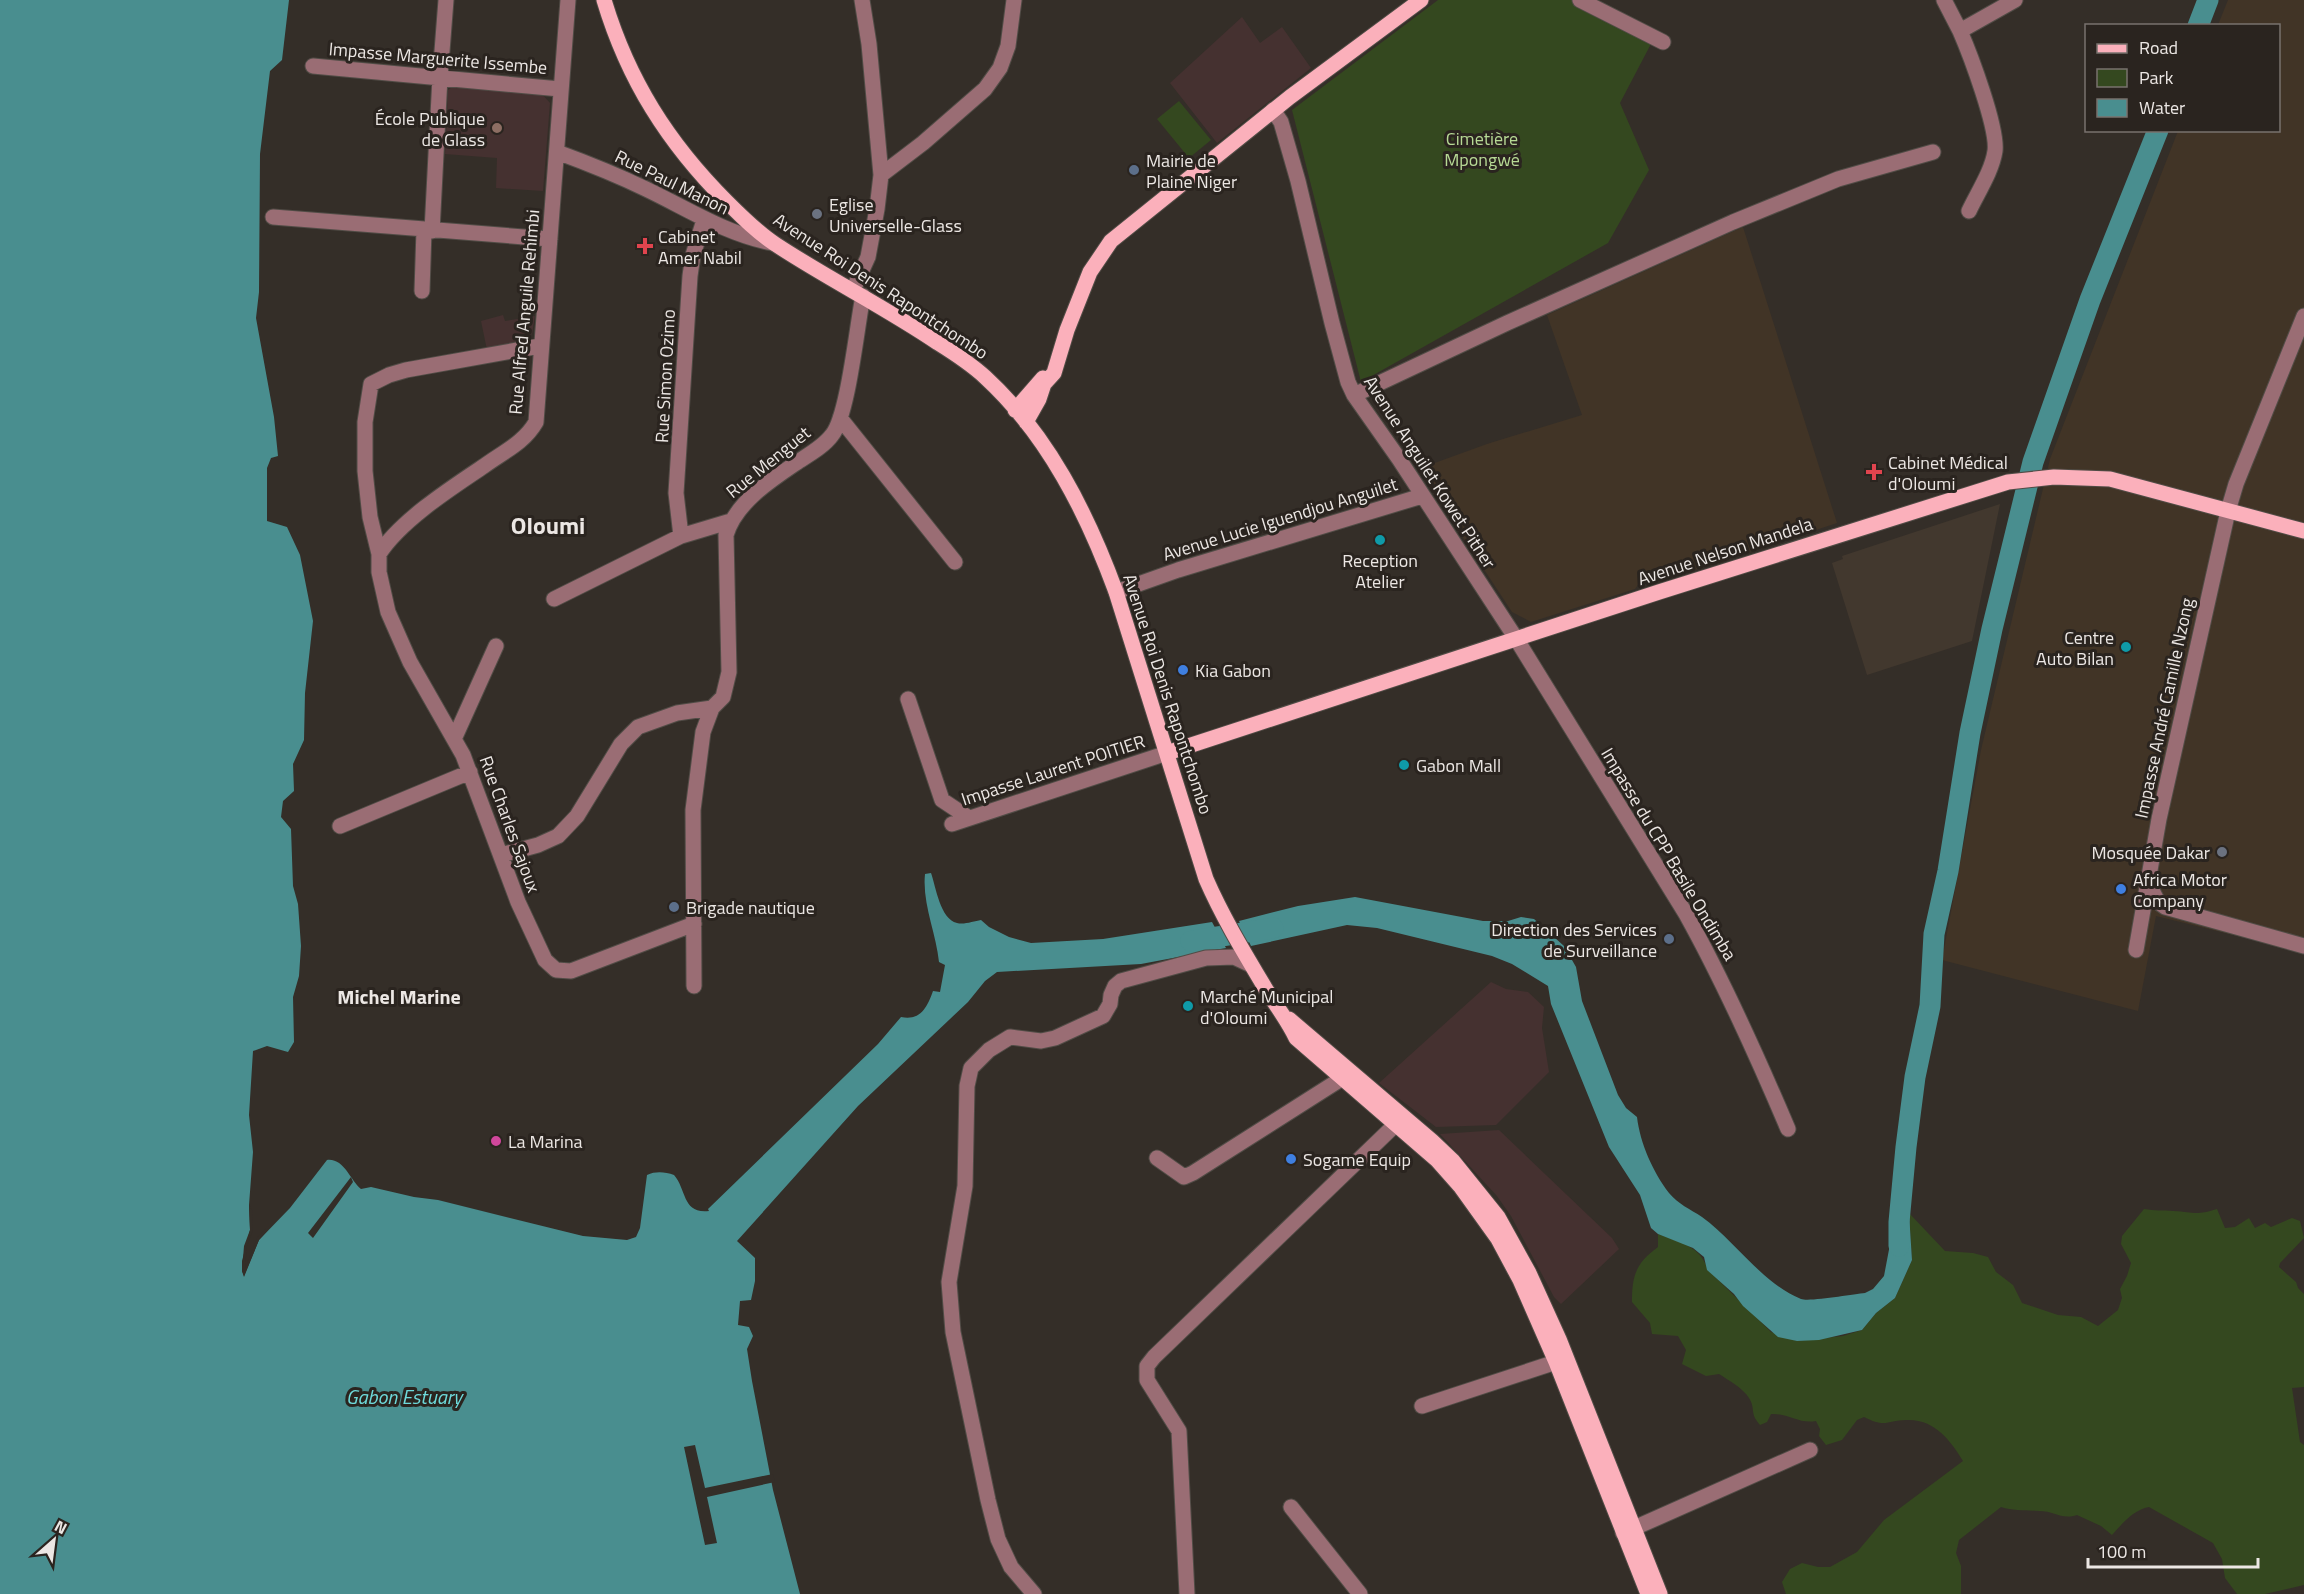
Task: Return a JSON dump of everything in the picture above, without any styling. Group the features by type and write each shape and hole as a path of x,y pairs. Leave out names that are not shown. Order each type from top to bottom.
{"main road":[{"name":"Avenue Roi Denis Rapontchombo","path":"604,0 619,45 635,81 658,120 712,187 772,243 858,293 962,359 1002,393 1036,435 1082,510 1099,545 1116,592 1206,879 1226,922 1296,1038 1437,1160 1481,1213 1520,1280 1628,1531"},
{"path":"1026,422 1039,380 1054,373 1067,330 1090,272 1111,241 1273,110 1421,0"},
{"path":"1002,393 1036,394"},
{"path":"1015,410 1036,394"},
{"path":"1036,394 1036,435"},
{"name":"Avenue Nelson Mandela","path":"1167,753 1659,592 2008,482 2054,477 2110,479 2304,531"},
{"path":"1286,1018 1307,1033 1432,1141 1459,1168 1498,1217 1529,1273 1559,1339 1628,1531 1648,1594"},
{"path":"1628,1531 1660,1594"}],"street":[{"path":"422,291 446,0"},
{"name":"Rue Alfred Anguile Rehimbi","path":"379,554 393,536 438,498 518,444 530,433 536,422 568,0"},
{"name":"Rue Menguet","path":"730,521 748,500 823,444 832,435 840,418 858,293 868,257 881,175 862,0"},
{"path":"881,175 924,143 985,89 1000,68 1008,46 1014,0"},
{"path":"1580,0 1663,42"},
{"path":"1944,0 1960,31 1979,83 1991,122 1995,150 1986,176 1969,211"},
{"path":"1960,31 2015,0"},
{"name":"Impasse Marguerite Issembe","path":"313,66 560,89"},
{"name":"Avenue Anguilet Kowet Pither","path":"1273,110 1281,122 1298,181 1348,382 1517,640"},
{"name":"Rue Paul Manon","path":"557,152 614,174 704,220 751,238 772,243"},
{"path":"1354,394 1733,222 1838,179 1932,152"},
{"path":"273,217 549,239"},
{"name":"Rue Simon Ozimo","path":"681,536 676,493 690,276 693,255 704,220"},
{"name":"Impasse André Camille Nzong","path":"2136,950 2159,819 2228,511 2236,484 2304,316"},
{"name":"Rue Charles Sajoux","path":"540,346 406,370 379,378 371,384 365,422 365,471 370,517 379,554 379,572 383,592 397,635 415,671 455,738 470,772 518,903 538,949 550,966 556,970 571,971 583,968 694,924"},
{"path":"840,418 956,562"},
{"name":"Avenue Lucie Iguendjou Anguilet","path":"1116,592 1178,570 1422,496"},
{"path":"554,599 681,536 730,521"},
{"path":"694,986 693,810 703,732 712,708 723,697 729,672 726,535 730,521"},
{"name":"Impasse du CPP Basile Ondimba","path":"1517,640 1709,956 1761,1065 1788,1129"},
{"path":"455,738 496,646"},
{"path":"908,699 942,800 969,818"},
{"path":"501,855 544,843 558,836 577,816 621,744 638,727 677,713 712,708"},
{"name":"Impasse Laurent POITIER","path":"952,824 1167,753"},
{"path":"340,826 470,772"},
{"path":"2148,882 2158,902 2165,907 2304,946"},
{"path":"1034,1594 1011,1567 998,1539 959,1360 950,1306 949,1282 965,1185 966,1098 971,1068 989,1050 1010,1037 1041,1041 1064,1034 1103,1016 1110,1004 1115,986 1121,981 1206,958 1234,957 1251,964"},
{"path":"1157,1158 1184,1177 1341,1079"},
{"path":"1187,1594 1179,1431 1147,1380 1147,1366 1396,1124"},
{"path":"1422,1406 1557,1362"},
{"path":"1628,1531 1810,1450"},
{"path":"1291,1507 1360,1594"}],"shaded area":[{"path":"2228,0 2304,0 2304,945 2302,952 2156,916 2138,1011 1942,960 1981,750 2050,459 2178,132 2280,132 2280,24 2218,24"},
{"path":"1242,17 1260,43 1282,27 1311,68 1217,143 1170,83"},
{"name":"École Publique de Glass","path":"458,83 541,93 550,103 543,191 496,188 497,158 445,154 448,90"},
{"path":"1743,227 1837,523 1667,579 1658,575 1643,578 1635,589 1531,622 1512,612 1418,469 1487,444 1582,415 1547,315"},
{"path":"503,315 505,321 535,316 532,334 525,339 487,350 481,321"},
{"path":"2000,504 1972,641 1867,675 1832,563 1843,559 1842,556"},
{"path":"1491,982 1506,989 1528,992 1544,1007 1542,1028 1549,1072 1496,1125 1436,1127 1379,1083"},
{"path":"1499,1130 1612,1238 1619,1249 1561,1304 1554,1297 1511,1216 1497,1196 1440,1134"}],"green space":[{"name":"Cimetière Mpongwé","path":"1438,0 1572,0 1653,40 1620,103 1649,170 1608,243 1361,382 1292,110"},
{"path":"1179,101 1211,140 1189,158 1157,119"},
{"path":"2144,1209 2195,1213 2217,1209 2225,1228 2235,1227 2249,1218 2255,1228 2265,1223 2271,1227 2292,1218 2300,1221 2304,1238 2280,1263 2279,1267 2296,1282 2304,1294 2304,1387 2292,1388 2300,1442 2304,1445 2304,1585 2265,1594 2237,1594 2225,1578 2222,1559 2213,1543 2149,1507 2133,1514 2112,1535 2101,1526 2077,1515 2062,1516 2045,1511 2001,1507 1959,1540 1956,1553 1961,1566 1961,1594 1786,1594 1782,1582 1790,1569 1802,1563 1830,1567 1857,1552 1884,1520 1963,1461 1941,1433 1918,1421 1902,1420 1883,1423 1864,1417 1857,1420 1842,1440 1826,1445 1819,1436 1820,1429 1816,1421 1810,1422 1771,1414 1767,1422 1760,1425 1751,1402 1743,1391 1719,1374 1706,1376 1682,1364 1686,1350 1678,1336 1652,1334 1650,1323 1632,1302 1634,1277 1640,1264 1658,1247 1658,1234 1694,1250 1700,1255 1708,1270 1771,1332 1797,1341 1843,1336 1862,1330 1876,1313 1895,1298 1912,1260 1909,1213 1945,1251 1973,1253 1988,1257 1996,1272 2013,1285 2022,1303 2058,1315 2081,1317 2098,1326 2118,1310 2122,1298 2120,1289 2131,1263 2121,1244 2122,1236"}],"water":[{"name":"Gabon Estuary","path":"0,0 289,0 282,60 270,71 260,154 259,292 256,318 274,417 278,456 271,458 267,468 267,521 287,527 300,555 313,621 305,693 304,740 293,764 294,791 283,801 281,817 291,829 293,886 298,904 301,946 299,976 293,997 294,1042 288,1052 267,1046 253,1051 249,1115 253,1152 249,1205 250,1230 242,1261 244,1276 259,1240 290,1208 327,1160 338,1162 361,1189 371,1187 438,1200 583,1236 627,1240 636,1237 640,1228 647,1175 654,1173 674,1175 689,1205 700,1211 709,1211 708,1209 878,1044 901,1017 908,1018 918,1015 925,1008 933,991 940,992 945,965 939,962 927,907 925,874 931,873 943,909 951,920 963,924 981,920 989,927 1009,937 1031,943 1103,939 1212,922 1226,948 1141,964 997,972 985,981 968,1002 858,1106 737,1241 755,1258 755,1281 751,1300 740,1301 738,1325 749,1327 753,1336 747,1349 752,1381 773,1490 800,1594 0,1594"},
{"path":"1355,897 1483,921 1508,921 1521,917 1534,919 1564,946 1576,967 1582,1001 1618,1095 1626,1108 1637,1117 1648,1157 1663,1185 1673,1197 1714,1227 1774,1283 1787,1292 1806,1300 1865,1293 1873,1289 1884,1276 1891,1239 1891,1220 1909,1213 1912,1260 1895,1298 1876,1313 1862,1330 1819,1340 1797,1341 1778,1337 1707,1270 1704,1257 1693,1248 1658,1234 1651,1228 1640,1195 1609,1147 1551,1004 1548,986 1512,964 1492,956 1377,928 1347,925 1251,946 1239,921 1298,906"}],"pier":[{"path":"351,1177 353,1182 313,1238 308,1233"},
{"path":"249,1205 252,1210 253,1230 247,1246 245,1268 257,1238 266,1228 268,1230 259,1240 244,1277 242,1271 244,1246 250,1230"},
{"path":"695,1445 705,1488 773,1474 775,1482 707,1497 717,1543 705,1545 684,1447"}],"waterway":[{"path":"2199,24 2208,0"},
{"path":"1899,1246 1906,1147 1915,1077 1930,1006 1934,934 1948,871 1970,733 1992,629 2033,462 2090,300 2157,132"},
{"path":"1191,941 1273,928"}],"place":[{"name":"École Publique de Glass","path":"497,128"},
{"name":"Mairie de Plaine Niger","path":"1134,170"},
{"name":"Eglise Universelle-Glass","path":"817,214"},
{"name":"Cabinet Amer Nabil","path":"645,246"},
{"name":"Cabinet Médical d'Oloumi","path":"1874,472"},
{"name":"Reception Atelier","path":"1380,540"},
{"name":"Centre Auto Bilan","path":"2126,647"},
{"name":"Kia Gabon","path":"1183,670"},
{"name":"Gabon Mall","path":"1404,765"},
{"name":"Mosquée Dakar","path":"2222,852"},
{"name":"Africa Motor Company","path":"2121,889"},
{"name":"Brigade nautique","path":"674,907"},
{"name":"Direction des Services de Surveillance","path":"1669,939"},
{"name":"Marché Municipal d'Oloumi","path":"1188,1006"},
{"name":"La Marina","path":"496,1141"},
{"name":"Sogame Equip","path":"1291,1159"}],"district":[{"name":"Oloumi","path":"548,525"},
{"name":"Michel Marine","path":"399,996"}]}
